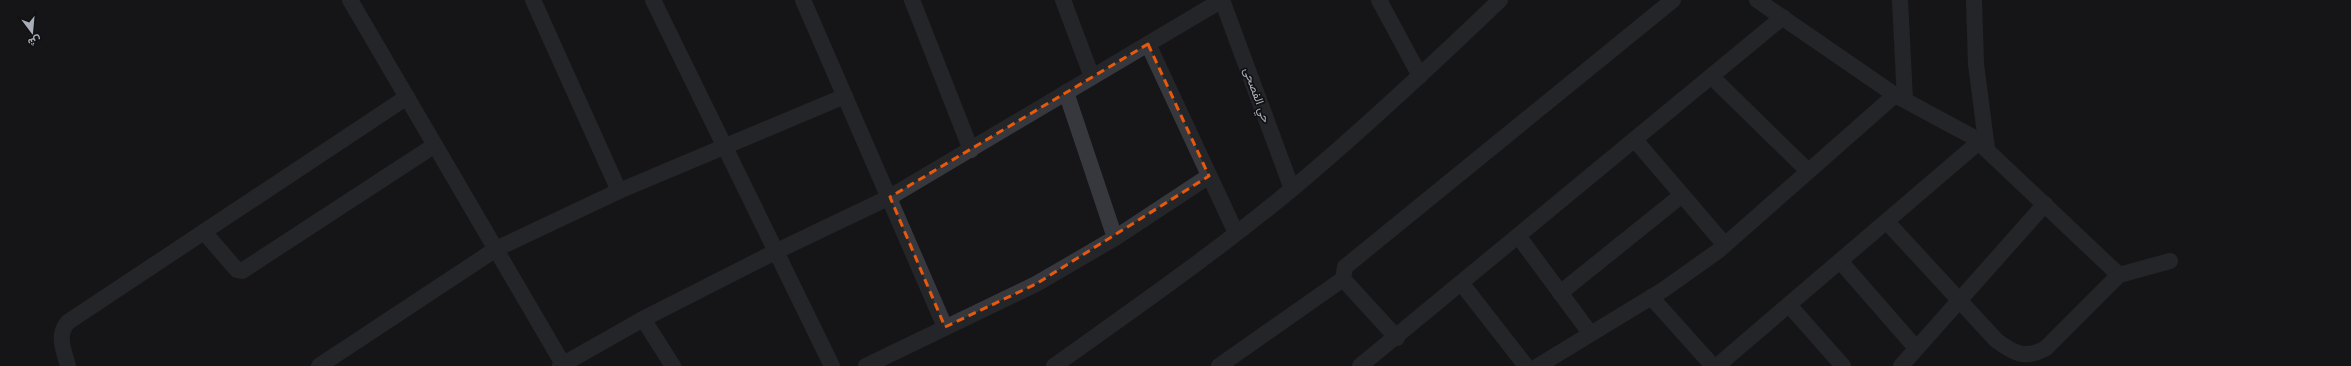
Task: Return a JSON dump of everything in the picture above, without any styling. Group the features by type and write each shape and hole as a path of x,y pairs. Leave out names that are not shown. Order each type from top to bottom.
{"street":[{"path":"533,0 619,191"},
{"path":"653,0 832,366"},
{"path":"803,0 890,197 945,327"},
{"path":"912,0 971,150"},
{"path":"1063,0 1092,76"},
{"path":"354,1 407,97 496,249 561,365 644,319 775,252 890,197 1222,0"},
{"name":"حي الفصحى","path":"1222,0 1292,189"},
{"path":"1379,0 1420,76"},
{"path":"1054,366 1150,298 1292,189 1420,76 1500,0"},
{"path":"1397,338 1343,279 1343,273 1350,262 1673,0"},
{"path":"1757,0 1779,9 1900,98 1983,146 2119,275"},
{"path":"1900,0 1900,98"},
{"path":"1974,0 1976,64 1983,146"},
{"path":"1360,366 1397,338 1712,77 1779,9"},
{"path":"1148,44 1236,233"},
{"path":"1712,77 1808,171"},
{"path":"1066,92 1115,238"},
{"path":"319,366 496,249 619,191 845,96"},
{"path":"68,366 60,338 62,328 68,322 407,97"},
{"path":"1538,366 1651,297 1725,244 1781,198 1808,171 1900,98"},
{"path":"1635,140 1725,244"},
{"path":"204,232 237,270 242,271 435,145"},
{"path":"1717,366 1887,222 1983,146"},
{"path":"866,366 1036,284 1115,238 1209,176"},
{"path":"1560,293 1682,195"},
{"path":"1901,366 2045,204"},
{"path":"1887,222 1996,340 2011,352 2022,355 2038,353 2046,348 2119,275 2170,261"},
{"path":"1519,237 1590,334"},
{"path":"1840,261 1916,348"},
{"path":"1219,366 1343,279"},
{"path":"1462,284 1526,366"},
{"path":"1651,297 1713,366"},
{"path":"1789,305 1843,366"},
{"path":"644,319 673,366"}],"highlighted area":[{"path":"1148,44 1209,176 1036,284 945,327 890,197"}]}
